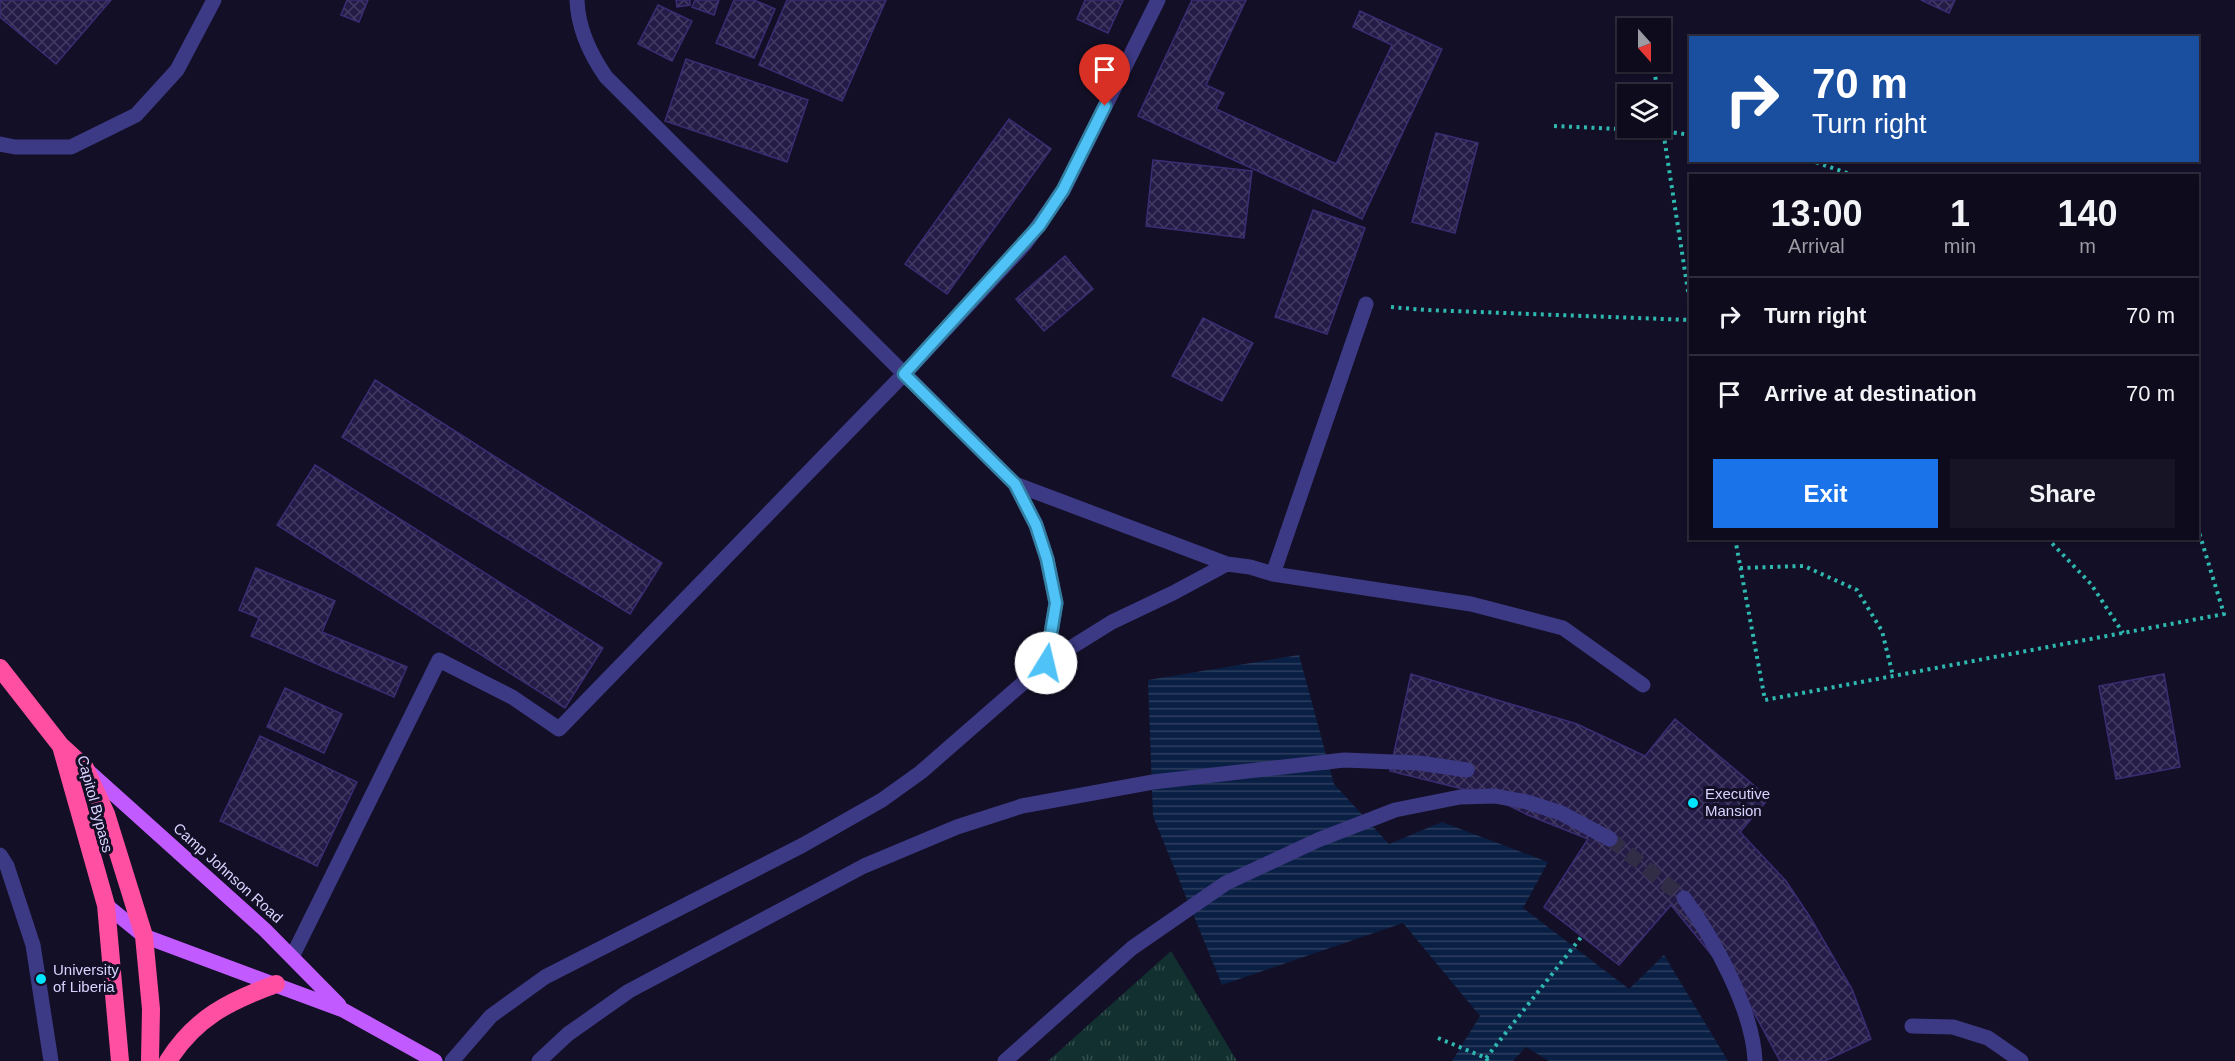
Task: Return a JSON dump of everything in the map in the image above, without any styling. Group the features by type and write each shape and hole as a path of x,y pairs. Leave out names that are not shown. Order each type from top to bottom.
{"highway":[{"path":"0,668 61,746"},
{"name":"Capitol Bypass","path":"61,746 85,768 106,814 144,936 151,1009 150,1061"},
{"name":"Capitol Bypass","path":"61,746 106,905 120,1061"},
{"path":"168,1061 200,1022 243,996 276,984"}],"main road":[{"name":"Camp Johnson Road","path":"85,768 265,930 343,1010"},
{"name":"Camp Johnson Road","path":"106,905 144,936 343,1010 435,1061"}],"lane":[{"path":"0,144 15,147 71,147 136,115 177,70 214,0"},
{"path":"577,0 584,38 592,57 606,77 1015,484 1036,525 1047,559 1056,603 1046,663"},
{"path":"292,957 439,660 512,697 559,729 904,374 1025,244 1053,208 1063,190 1158,0"},
{"path":"1274,574 1366,304"},
{"path":"1015,484 1227,564 1250,567 1274,574 1471,604 1563,628 1643,685"},
{"path":"452,1061 491,1016 545,977 803,845 882,800 921,772 1046,663 1112,622 1227,564"},
{"path":"546,1059 568,1034 628,991 864,866 957,827 1011,810 1153,782 1344,760 1419,763 1467,770"},
{"path":"1005,1061 1131,948 1226,883 1318,840 1395,810 1460,797 1495,796 1527,802 1561,813 1610,839"},
{"path":"0,855 7,866 33,945 51,1061"},
{"path":"1684,898 1705,928 1736,989 1748,1026 1755,1061"},
{"path":"1911,1026 1962,1029 1988,1038 2021,1061"}],"path":[{"path":"1554,126 1617,129"},
{"path":"1671,132 1689,135"},
{"path":"1665,138 1689,297"},
{"path":"1815,162 1850,174"},
{"path":"1366,304 1426,310 1689,320"},
{"path":"1735,540 1765,700 2224,614 2199,532"},
{"path":"2049,540 2091,584 2123,633"},
{"path":"1740,568 1804,566 1857,590 1882,631 1893,676"},
{"path":"1438,1038 1487,1059 1582,936"}],"green space":[{"path":"1171,951 1237,1061 1048,1061"}],"water":[{"path":"1299,655 1334,784 1389,844 1442,822 1548,862 1523,908 1629,989 1664,955 1728,1061 1549,1061 1526,1047 1513,1061 1452,1061 1480,1016 1403,923 1222,985 1153,816 1148,680"}],"building":[{"path":"0,0 111,0 56,64 0,17"},
{"path":"347,0 368,0 359,22 341,15"},
{"path":"676,0 690,0 690,5 677,7"},
{"path":"695,0 719,0 714,15 692,7"},
{"path":"734,0 754,0 775,9 754,58 716,43"},
{"path":"787,0 886,0 842,101 759,65"},
{"path":"1085,0 1123,0 1108,33 1077,19"},
{"path":"1192,0 1246,0 1206,85 1224,93 1216,109 1336,164 1392,45 1353,27 1360,11 1442,49 1362,219 1138,116"},
{"path":"1921,0 1955,0 1949,13"},
{"path":"658,5 692,21 672,61 638,44"},
{"path":"686,59 808,100 787,162 665,121"},
{"path":"1009,119 1051,149 947,294 905,264"},
{"path":"1436,133 1478,143 1455,233 1412,222"},
{"path":"1153,160 1252,171 1244,238 1146,226"},
{"path":"1313,210 1365,228 1327,334 1275,317"},
{"path":"1065,256 1093,289 1044,331 1016,299"},
{"path":"1203,318 1253,343 1222,401 1172,376"},
{"path":"375,380 662,563 630,614 342,437"},
{"path":"315,465 603,648 565,708 277,525"},
{"path":"256,568 335,601 322,632 407,667 394,697 251,636 259,618 239,610"},
{"path":"1411,674 1577,724 1645,756 1675,719 1769,798 1740,832 1786,881 1810,917 1852,989 1871,1039 1825,1061 1780,1061 1745,996 1671,905 1619,965 1544,907 1588,839 1528,815 1487,795 1390,771"},
{"path":"2164,674 2180,767 2116,779 2099,686"},
{"path":"285,688 342,714 324,753 267,727"},
{"path":"260,736 357,782 317,866 220,821"}],"tunnel":[{"path":"1610,839 1684,898"}],"place":[{"name":"Executive Mansion","path":"1693,803"},
{"name":"University of Liberia","path":"41,979"}],"route":[{"path":"1046,663 1056,603 1047,559 1036,525 1015,484 904,374 1025,244 1053,208 1105,106"}]}
